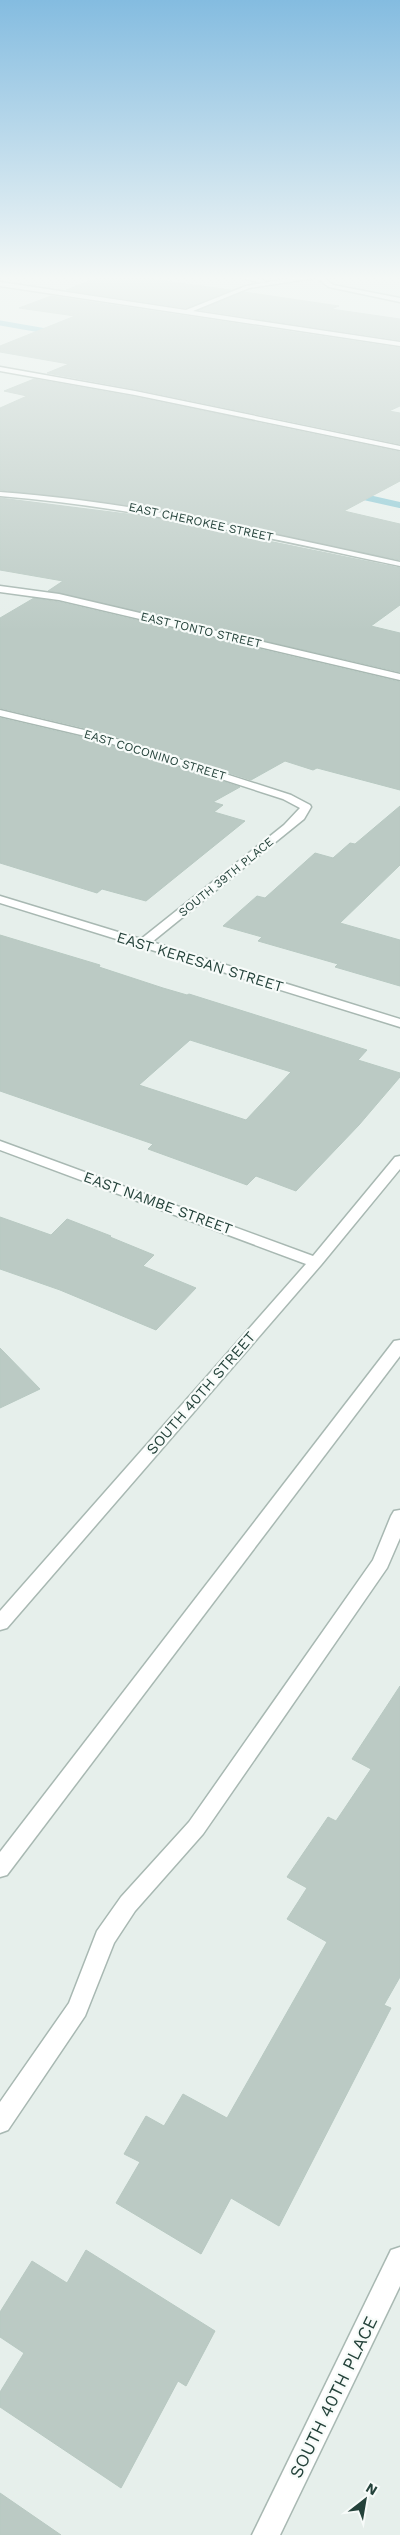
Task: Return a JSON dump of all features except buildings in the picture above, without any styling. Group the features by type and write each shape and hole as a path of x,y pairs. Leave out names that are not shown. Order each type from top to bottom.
{"street":[{"path":"141,394 400,448"},
{"name":"EAST CHEROKEE STREET","path":"0,494 71,499 135,508 400,564"},
{"name":"EAST TONTO STREET","path":"0,589 59,597 400,677"},
{"name":"EAST COCONINO STREET","path":"0,713 98,736 287,797 306,807"},
{"name":"SOUTH 39TH PLACE","path":"142,944 300,817 306,807"},
{"name":"EAST KERESAN STREET","path":"0,900 400,1023"},
{"name":"EAST NAMBE STREET","path":"0,1145 316,1262"},
{"name":"SOUTH 40TH STREET","path":"0,1623 316,1262 400,1160"},
{"path":"0,1868 400,1345"},
{"path":"0,2122 77,2009 105,1938 128,1904 196,1828 380,1563 400,1516"},
{"name":"SOUTH 40TH PLACE","path":"266,2535 400,2259"}],"waterway":[{"path":"355,495 400,505"}]}
